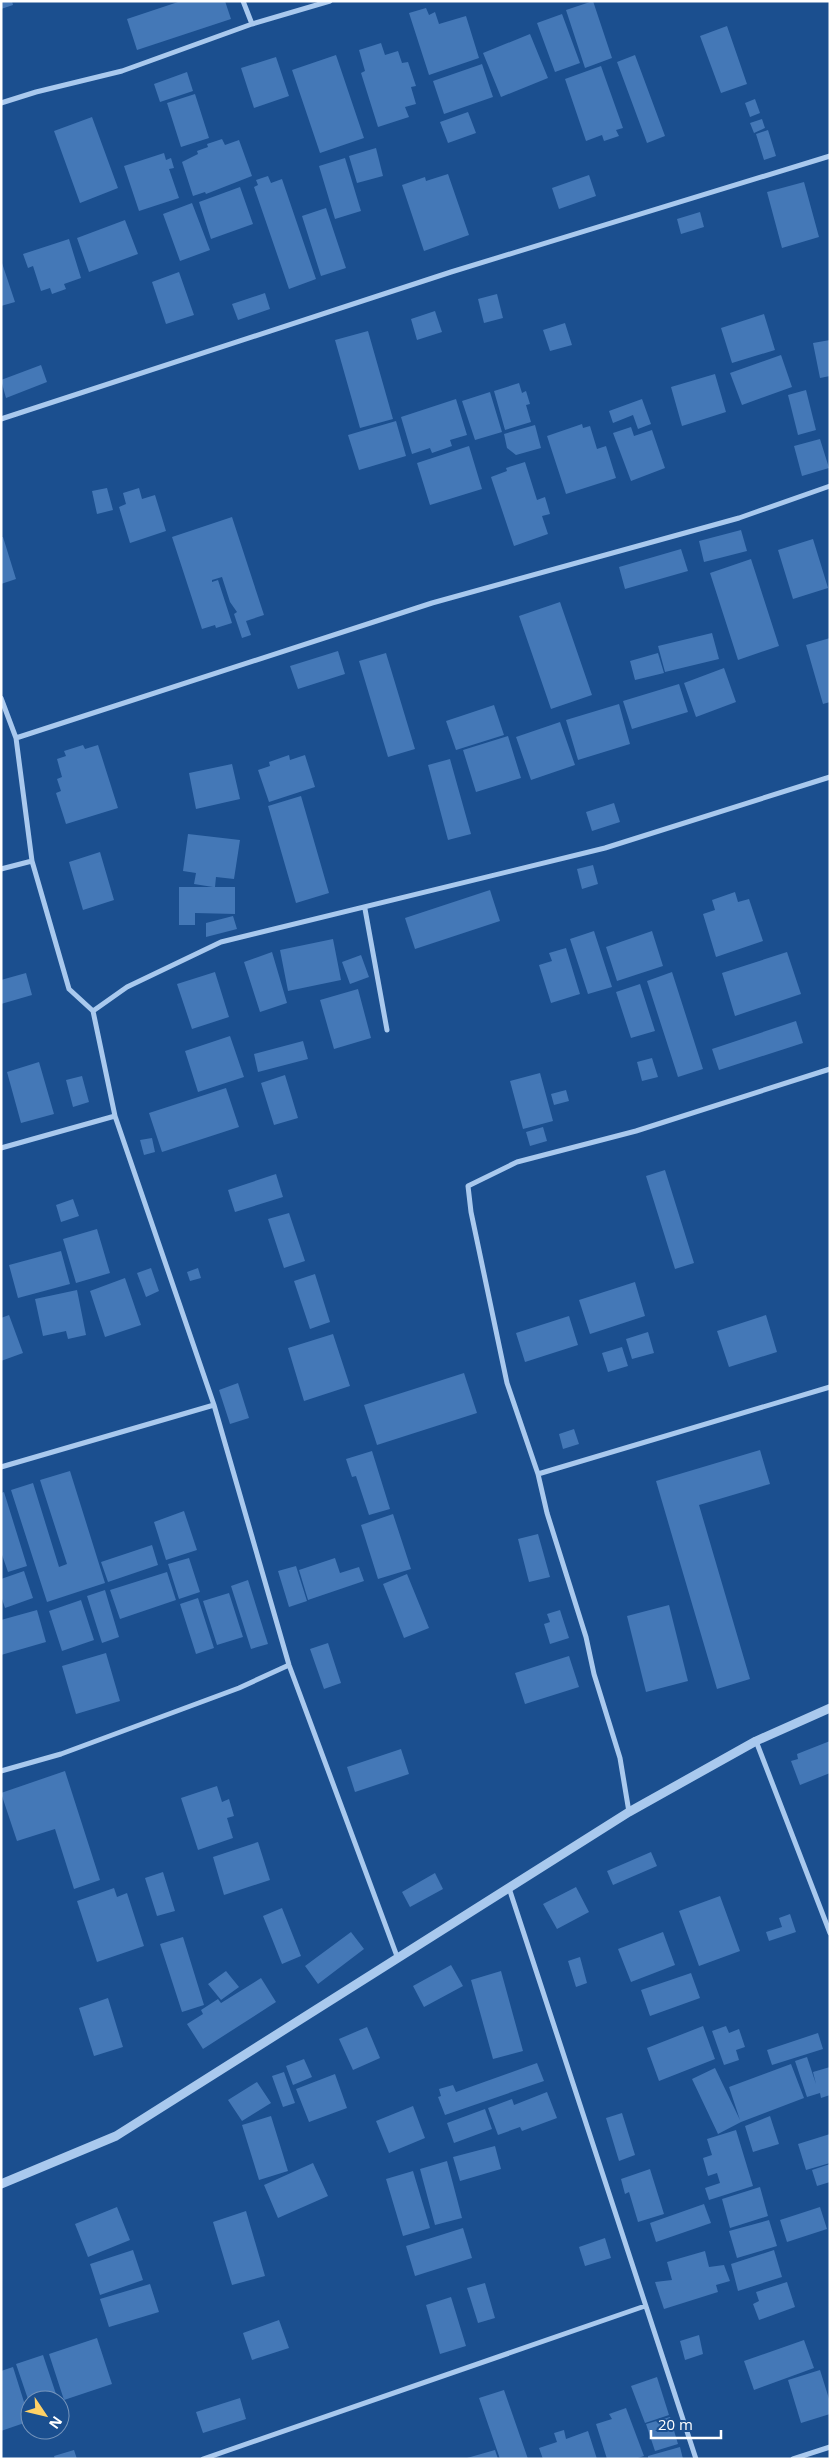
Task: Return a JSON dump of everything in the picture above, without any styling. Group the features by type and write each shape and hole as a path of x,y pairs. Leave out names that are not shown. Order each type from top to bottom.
{"street":[{"path":"242,1 252,24"},
{"path":"1,103 36,92 122,71 252,24 330,1"},
{"path":"1,419 452,272 830,156"},
{"path":"16,738 432,603 739,518 830,486"},
{"path":"1,698 16,738 32,861 69,989 93,1011 115,1116 214,1405 289,1665 398,1959"},
{"path":"93,1011 127,988 221,942 604,848 830,777"},
{"path":"1,869 32,861"},
{"path":"365,908 387,1030"},
{"path":"629,1812 620,1758 594,1674 586,1637 547,1513 538,1474 507,1383 471,1212 468,1186 517,1162 636,1131 830,1069"},
{"path":"1,1148 115,1116"},
{"path":"538,1474 830,1387"},
{"path":"1,1467 214,1405"},
{"path":"1,1771 62,1754 238,1688 289,1665"},
{"path":"1,2184 116,2136 629,1812 756,1741 830,1708"},
{"path":"756,1741 830,1932"},
{"path":"509,1888 696,2459"},
{"path":"203,2459 645,2306"},
{"path":"793,2459 830,2446"}],"building":[{"path":"1,1 12,1 13,5 1,9"},
{"path":"181,1 225,1 231,19 137,50 127,19"},
{"path":"593,1 612,58 585,68 566,10"},
{"path":"426,8 429,15 435,12 439,24 466,16 479,58 429,75 409,13"},
{"path":"562,14 580,63 555,72 537,23"},
{"path":"727,26 747,84 721,93 700,36"},
{"path":"530,34 548,78 501,97 483,53"},
{"path":"381,43 385,55 398,51 402,63 408,62 416,86 411,87 416,104 405,107 409,117 378,127 361,73 365,71 359,50"},
{"path":"336,55 364,138 320,153 292,70"},
{"path":"635,55 665,136 647,143 617,62"},
{"path":"276,57 289,96 254,108 241,68"},
{"path":"482,64 493,97 444,114 433,81"},
{"path":"601,66 623,128 616,130 619,136 604,141 602,135 586,141 565,79"},
{"path":"187,72 193,91 160,102 154,84"},
{"path":"195,94 209,138 181,147 167,103"},
{"path":"755,99 760,113 750,117 745,103"},
{"path":"468,112 476,133 448,143 440,122"},
{"path":"92,117 118,188 80,203 54,131"},
{"path":"762,119 765,128 754,133 750,123"},
{"path":"768,130 776,156 764,160 756,134"},
{"path":"222,139 225,145 239,140 252,176 206,194 205,192 193,196 182,162 198,154 197,151 208,147 207,144"},
{"path":"376,148 383,176 357,183 349,156"},
{"path":"164,153 166,160 171,158 174,168 169,169 179,198 139,211 124,166"},
{"path":"345,158 361,211 335,219 319,166"},
{"path":"448,174 469,235 424,251 402,185 425,177 426,181"},
{"path":"589,175 596,196 559,209 552,188"},
{"path":"268,176 271,183 282,179 316,279 289,289 254,187 258,185 256,180"},
{"path":"804,182 819,237 782,248 767,192"},
{"path":"240,187 253,224 211,239 199,202"},
{"path":"192,203 210,250 180,261 163,214"},
{"path":"326,208 346,268 321,276 302,216"},
{"path":"700,212 704,227 681,234 677,219"},
{"path":"125,220 138,254 89,272 77,238"},
{"path":"69,239 81,278 64,284 66,289 52,294 50,288 41,291 33,266 28,268 23,254"},
{"path":"1,260 15,302 1,306"},
{"path":"179,272 194,315 166,324 152,282"},
{"path":"265,293 270,309 238,320 232,304"},
{"path":"497,294 503,318 484,323 478,299"},
{"path":"435,311 442,332 417,340 411,319"},
{"path":"764,314 775,350 732,363 721,328"},
{"path":"565,323 572,345 550,351 543,330"},
{"path":"368,331 393,419 360,428 335,340"},
{"path":"830,340 830,376 820,378 813,343"},
{"path":"781,355 792,387 742,405 730,373"},
{"path":"41,365 47,382 6,398 1,380"},
{"path":"715,374 726,412 682,426 671,387"},
{"path":"519,383 522,393 526,391 530,404 526,405 531,422 505,430 494,391"},
{"path":"806,390 816,430 798,435 788,395"},
{"path":"490,392 502,432 475,440 462,401"},
{"path":"456,399 467,435 450,440 452,446 432,453 430,448 412,454 401,417"},
{"path":"642,399 651,424 638,429 633,415 613,423 609,411"},
{"path":"396,421 406,456 359,470 348,435"},
{"path":"582,424 583,428 590,426 597,449 606,446 616,478 566,494 547,436"},
{"path":"535,425 541,448 516,455 507,448 504,434"},
{"path":"631,427 634,436 652,430 665,468 631,481 613,433"},
{"path":"820,439 829,468 802,476 794,446"},
{"path":"469,446 482,489 430,505 417,463"},
{"path":"525,462 537,500 545,497 550,514 542,516 548,534 514,546 491,477 507,471 506,468"},
{"path":"107,488 113,510 97,514 92,491"},
{"path":"139,488 142,499 155,495 166,531 130,543 119,507 126,504 123,493"},
{"path":"232,517 264,615 246,621 251,635 242,638 234,614 237,612 230,602 222,577 212,580 212,582 218,580 232,623 216,628 215,625 202,629 172,537"},
{"path":"741,530 747,551 704,562 699,541"},
{"path":"1,537 3,537 16,579 1,584"},
{"path":"813,539 828,588 793,599 778,550"},
{"path":"681,549 688,571 625,589 619,567"},
{"path":"751,559 779,646 738,660 710,573"},
{"path":"560,602 592,695 551,709 519,616"},
{"path":"712,633 719,659 665,672 658,646"},
{"path":"830,638 830,702 823,704 806,645"},
{"path":"338,651 345,674 298,689 290,666"},
{"path":"386,653 415,749 388,757 359,661"},
{"path":"658,653 664,673 635,680 630,661"},
{"path":"724,668 736,702 696,717 684,683"},
{"path":"679,684 688,712 632,729 623,701"},
{"path":"619,704 630,744 578,760 566,720"},
{"path":"494,705 504,735 456,750 446,721"},
{"path":"560,722 575,765 531,780 516,737"},
{"path":"508,736 521,778 476,792 463,750"},
{"path":"83,745 85,749 98,745 118,808 66,824 56,793 61,791 57,779 62,777 57,759 66,756 64,751"},
{"path":"289,755 290,760 305,755 315,787 269,802 258,770 270,766 269,762"},
{"path":"450,759 471,834 448,840 428,765"},
{"path":"232,764 240,799 196,809 189,773"},
{"path":"301,796 329,893 296,903 268,806"},
{"path":"614,803 620,822 592,831 586,812"},
{"path":"188,834 240,840 234,879 216,877 215,887 235,887 235,914 195,913 195,925 179,925 179,887 213,887 194,884 196,873 183,871"},
{"path":"100,852 114,900 83,910 69,862"},
{"path":"593,865 598,884 582,889 577,869"},
{"path":"490,890 500,921 415,949 405,918"},
{"path":"735,892 738,902 749,899 763,941 716,957 703,914 715,910 712,900"},
{"path":"233,916 237,929 206,937 206,923"},
{"path":"594,931 612,987 588,994 570,939"},
{"path":"652,931 663,966 617,981 606,947"},
{"path":"333,939 341,980 288,991 280,950"},
{"path":"566,948 580,994 551,1003 539,965 552,961 549,953"},
{"path":"272,952 287,1003 260,1012 244,962"},
{"path":"787,952 801,994 735,1016 722,973"},
{"path":"361,955 369,977 350,984 342,962"},
{"path":"215,972 229,1017 192,1029 177,984"},
{"path":"672,972 703,1069 678,1077 647,981"},
{"path":"26,973 32,995 1,1004 1,980"},
{"path":"640,984 655,1031 631,1038 616,992"},
{"path":"358,989 371,1038 334,1049 320,1000"},
{"path":"796,1021 803,1043 719,1070 712,1049"},
{"path":"230,1036 244,1077 198,1092 185,1051"},
{"path":"303,1041 308,1059 258,1072 254,1054"},
{"path":"652,1058 658,1077 642,1081 637,1062"},
{"path":"39,1062 54,1114 21,1123 7,1072"},
{"path":"540,1073 553,1121 523,1129 510,1081"},
{"path":"285,1075 298,1118 274,1125 261,1083"},
{"path":"82,1076 89,1102 73,1107 66,1080"},
{"path":"226,1088 239,1127 162,1152 149,1113"},
{"path":"566,1090 569,1101 554,1105 551,1094"},
{"path":"543,1127 547,1141 530,1146 526,1132"},
{"path":"152,1138 155,1152 144,1155 140,1140"},
{"path":"665,1170 694,1263 675,1269 646,1176"},
{"path":"276,1174 283,1197 235,1212 228,1190"},
{"path":"73,1199 79,1216 61,1222 56,1205"},
{"path":"289,1213 305,1261 284,1268 268,1219"},
{"path":"97,1229 110,1273 76,1283 63,1239"},
{"path":"61,1251 70,1284 18,1298 9,1265"},
{"path":"151,1268 159,1291 146,1297 137,1273"},
{"path":"198,1268 201,1278 190,1281 187,1272"},
{"path":"315,1274 330,1322 310,1329 294,1281"},
{"path":"125,1278 141,1325 105,1337 90,1291"},
{"path":"635,1282 645,1316 590,1334 579,1300"},
{"path":"77,1290 86,1335 68,1339 66,1331 43,1336 35,1299"},
{"path":"9,1315 23,1353 1,1361 1,1318"},
{"path":"766,1315 777,1352 729,1367 717,1331"},
{"path":"569,1316 578,1345 525,1362 516,1333"},
{"path":"648,1332 654,1353 632,1359 626,1339"},
{"path":"333,1334 350,1386 304,1401 288,1348"},
{"path":"622,1347 628,1366 608,1372 602,1353"},
{"path":"464,1373 477,1413 377,1445 364,1405"},
{"path":"238,1383 249,1418 230,1424 219,1390"},
{"path":"574,1429 579,1444 563,1449 559,1434"},
{"path":"760,1450 770,1484 699,1505 750,1679 717,1689 656,1481"},
{"path":"372,1451 390,1509 369,1515 356,1476 352,1477 346,1459"},
{"path":"70,1471 105,1583 47,1602 11,1490 33,1483 59,1567 67,1564 40,1480"},
{"path":"4,1492 27,1566 8,1572 1,1552 1,1493"},
{"path":"184,1511 197,1550 166,1560 154,1522"},
{"path":"393,1514 411,1569 378,1579 361,1525"},
{"path":"538,1534 550,1577 529,1582 518,1539"},
{"path":"152,1545 158,1565 108,1582 101,1562"},
{"path":"189,1558 200,1592 179,1599 168,1564"},
{"path":"335,1558 340,1573 359,1567 364,1581 308,1600 299,1570"},
{"path":"296,1566 307,1601 289,1607 278,1571"},
{"path":"24,1571 33,1598 5,1608 1,1596 1,1579"},
{"path":"167,1572 176,1600 120,1619 110,1590"},
{"path":"407,1574 429,1628 404,1638 383,1584"},
{"path":"248,1580 268,1644 251,1649 231,1586"},
{"path":"105,1590 119,1637 102,1643 87,1596"},
{"path":"229,1593 243,1637 217,1645 203,1601"},
{"path":"198,1598 214,1648 196,1654 180,1604"},
{"path":"81,1600 94,1640 62,1651 49,1611"},
{"path":"669,1605 688,1681 646,1692 627,1616"},
{"path":"37,1610 46,1642 1,1655 1,1620"},
{"path":"560,1610 569,1638 550,1644 544,1624 550,1622 547,1614"},
{"path":"328,1643 341,1683 324,1689 310,1649"},
{"path":"106,1653 120,1701 76,1714 62,1666"},
{"path":"569,1656 579,1687 525,1704 515,1673"},
{"path":"830,1741 830,1773 800,1785 791,1761 798,1759 797,1754"},
{"path":"401,1749 409,1774 355,1792 347,1767"},
{"path":"65,1771 100,1880 74,1889 55,1829 17,1841 1,1793"},
{"path":"217,1786 222,1802 229,1799 234,1816 227,1818 233,1838 198,1850 181,1798"},
{"path":"258,1842 270,1880 224,1895 213,1857"},
{"path":"651,1852 657,1866 613,1885 607,1871"},
{"path":"163,1872 175,1911 157,1916 145,1878"},
{"path":"435,1873 443,1889 410,1907 402,1892"},
{"path":"576,1887 589,1912 557,1929 543,1904"},
{"path":"114,1888 117,1897 127,1893 144,1946 97,1962 77,1901"},
{"path":"720,1896 740,1951 699,1966 679,1911"},
{"path":"282,1908 301,1956 282,1964 263,1916"},
{"path":"790,1914 796,1932 769,1941 766,1932 782,1927 779,1918"},
{"path":"351,1932 364,1949 318,1984 305,1966"},
{"path":"663,1932 675,1965 631,1982 618,1949"},
{"path":"183,1937 204,2005 182,2012 160,1944"},
{"path":"580,1957 587,1983 576,1987 568,1961"},
{"path":"451,1965 463,1986 424,2007 413,1986"},
{"path":"226,1971 239,1987 221,2000 208,1984"},
{"path":"501,1971 523,2051 493,2059 471,1980"},
{"path":"691,1973 700,1998 650,2016 641,1990"},
{"path":"261,1978 276,2002 203,2049 187,2024 203,2014 201,2010 218,1999 221,2003"},
{"path":"108,1998 123,2047 94,2056 79,2008"},
{"path":"703,2026 715,2059 659,2081 647,2048"},
{"path":"726,2026 729,2033 739,2029 745,2047 736,2050 739,2060 724,2065 712,2031"},
{"path":"367,2027 380,2058 353,2070 339,2039"},
{"path":"818,2033 823,2049 772,2065 767,2050"},
{"path":"807,2057 816,2084 813,2072 830,2067 830,2095 821,2098 820,2093 807,2097 795,2061"},
{"path":"304,2059 312,2077 293,2085 286,2066"},
{"path":"537,2063 544,2081 445,2115 438,2097 441,2096 439,2089 453,2085 456,2092"},
{"path":"791,2064 804,2098 741,2122 718,2134 692,2079 715,2068 740,2120 729,2087"},
{"path":"284,2072 295,2103 283,2107 272,2076"},
{"path":"335,2074 347,2108 309,2122 296,2089"},
{"path":"257,2082 271,2103 242,2121 228,2100"},
{"path":"547,2092 557,2118 522,2131 520,2127 498,2135 488,2108 512,2099 514,2105"},
{"path":"413,2106 425,2138 389,2153 376,2121"},
{"path":"485,2109 492,2129 454,2143 447,2123"},
{"path":"622,2113 635,2155 619,2161 606,2118"},
{"path":"271,2116 288,2171 259,2180 242,2125"},
{"path":"770,2116 779,2144 753,2152 745,2126"},
{"path":"736,2130 753,2186 709,2200 705,2188 720,2183 717,2173 708,2176 703,2158 712,2155 707,2139"},
{"path":"830,2134 830,2163 806,2170 798,2144"},
{"path":"495,2146 501,2169 460,2181 453,2157"},
{"path":"447,2161 462,2218 435,2225 420,2169"},
{"path":"313,2163 328,2196 278,2218 264,2185"},
{"path":"830,2164 830,2182 817,2186 812,2170"},
{"path":"650,2169 664,2214 638,2222 629,2192 625,2194 621,2179"},
{"path":"413,2171 430,2228 403,2236 386,2179"},
{"path":"760,2187 768,2216 730,2228 722,2199"},
{"path":"704,2204 711,2223 656,2242 650,2223"},
{"path":"117,2207 130,2240 88,2257 75,2224"},
{"path":"820,2207 827,2229 787,2242 780,2220"},
{"path":"246,2211 265,2276 232,2285 213,2222"},
{"path":"769,2220 777,2246 737,2258 729,2231"},
{"path":"463,2228 472,2258 415,2276 406,2246"},
{"path":"605,2238 611,2258 585,2266 579,2247"},
{"path":"133,2250 143,2280 100,2295 90,2264"},
{"path":"774,2250 782,2277 738,2291 731,2264"},
{"path":"705,2251 709,2267 724,2265 730,2281 716,2285 718,2292 664,2309 655,2282 672,2280 667,2262"},
{"path":"787,2282 795,2307 759,2320 753,2304 759,2301 756,2292"},
{"path":"485,2283 495,2318 478,2323 467,2288"},
{"path":"150,2284 159,2312 109,2327 100,2299"},
{"path":"451,2297 466,2346 440,2354 426,2305"},
{"path":"279,2320 289,2348 252,2360 243,2333"},
{"path":"699,2335 703,2354 685,2360 680,2341"},
{"path":"97,2338 112,2384 70,2398 70,2390 61,2390 49,2354"},
{"path":"804,2340 814,2368 754,2390 744,2361"},
{"path":"43,2355 55,2390 25,2390 16,2364"},
{"path":"13,2367 20,2390 20,2424 1,2431 1,2371"},
{"path":"820,2370 830,2402 830,2414 801,2423 788,2380"},
{"path":"657,2377 669,2415 645,2423 631,2386"},
{"path":"504,2390 528,2459 500,2459 479,2398"},
{"path":"240,2398 246,2419 203,2433 196,2412"},
{"path":"626,2408 644,2456 635,2459 607,2459 596,2424 612,2419 609,2414"},
{"path":"670,2417 678,2444 655,2451 646,2424"},
{"path":"564,2430 566,2439 588,2431 597,2459 543,2459 539,2448 557,2442 554,2433"},
{"path":"680,2447 683,2459 648,2459 648,2456"},
{"path":"74,2450 77,2459 55,2459 54,2456"},
{"path":"495,2450 498,2459 467,2459 467,2458"}]}
